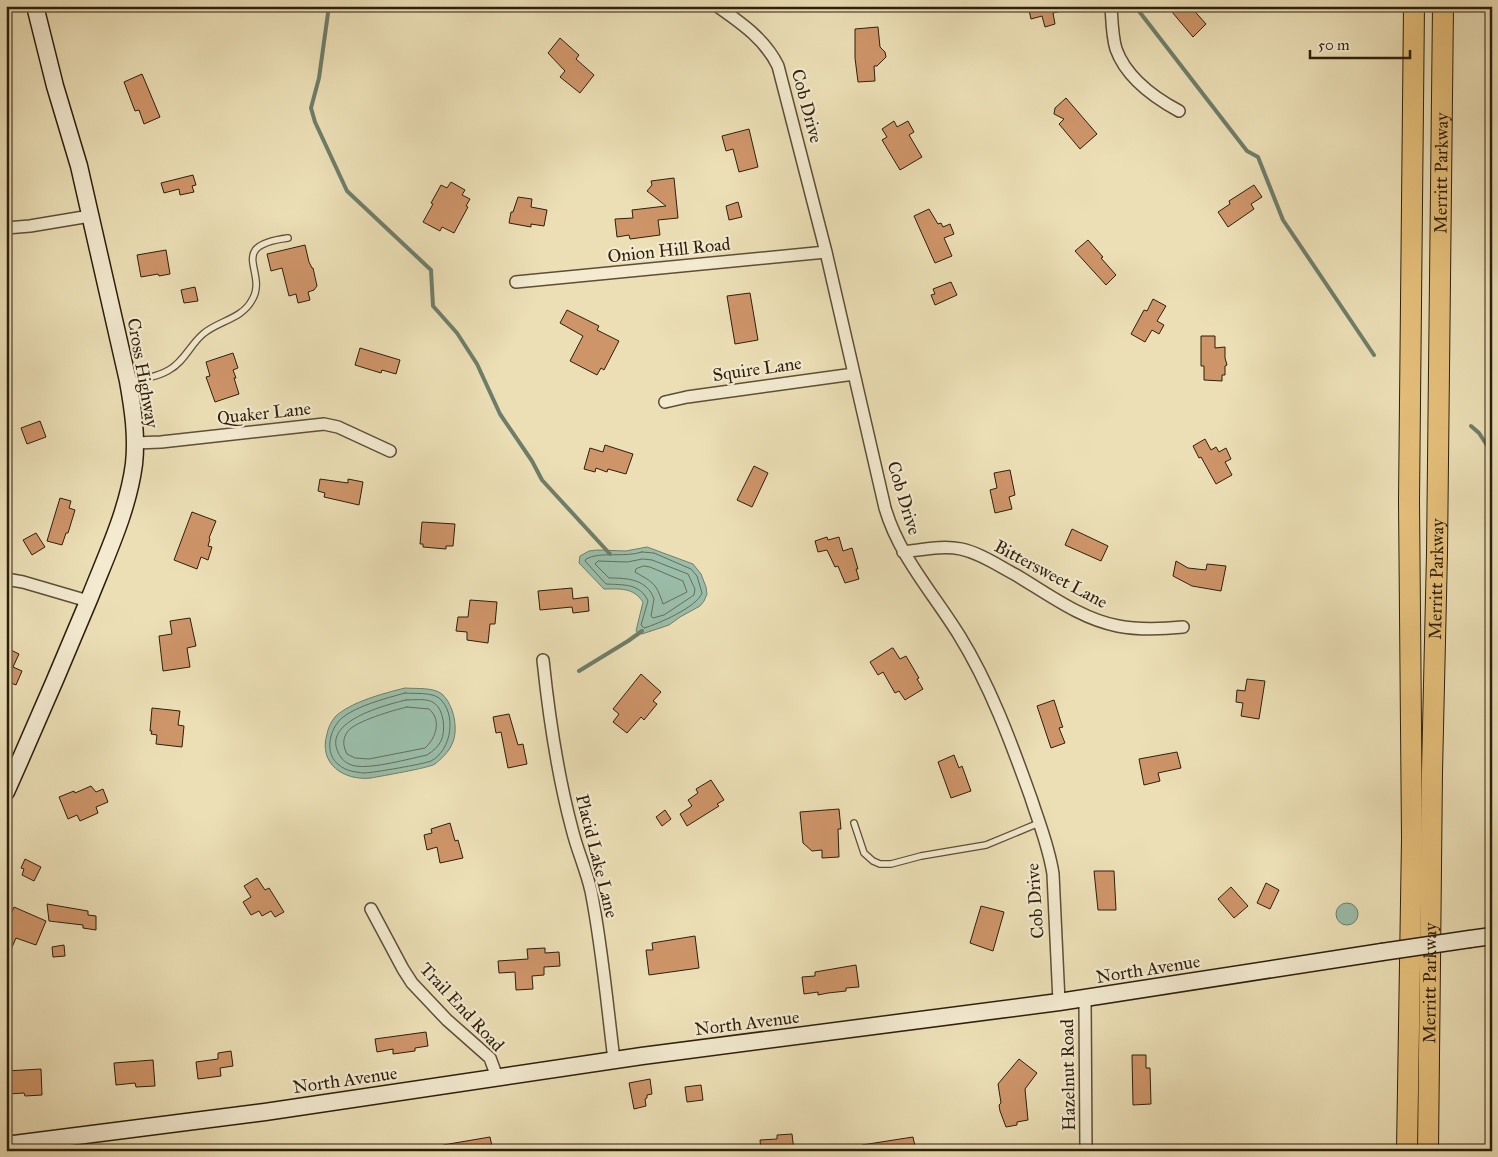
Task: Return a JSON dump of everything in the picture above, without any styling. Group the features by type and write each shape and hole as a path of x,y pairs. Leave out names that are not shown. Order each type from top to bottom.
{"highway":[{"name":"Merritt Parkway","path":"1407,1151 1412,839 1410,501 1414,6"},
{"name":"Merritt Parkway","path":"1428,1151 1432,772 1438,552 1443,6"}],"street":[{"name":"Cross Highway","path":"6,792 88,601 123,512 132,474 135,443 134,418 128,381 78,166 35,6"},
{"name":"Cob Drive","path":"717,6 763,42 772,53 778,66 826,252 887,515 903,552 947,615 974,660 1006,732 1039,823 1050,857 1053,874 1059,1002"},
{"path":"1111,6 1114,38 1121,61 1134,78 1149,92 1178,111"},
{"path":"6,228 90,216"},
{"name":"Onion Hill Road","path":"516,282 826,252"},
{"name":"Squire Lane","path":"665,402 687,397 854,374"},
{"name":"Quaker Lane","path":"135,443 170,441 324,424 338,427 390,451"},
{"name":"Bittersweet Lane","path":"903,552 940,548 962,549 984,558 1076,610 1100,621 1119,626 1183,627"},
{"path":"6,579 23,582 88,601"},
{"name":"Placid Lake Lane","path":"544,660 550,720 562,788 572,831 588,880 594,911 614,1060"},
{"name":"Trail End Road","path":"371,908 412,983 447,1020 490,1058 497,1078"},
{"name":"North Avenue","path":"6,1145 241,1115 614,1060 1085,999 1492,936"},
{"name":"Hazelnut Road","path":"1085,999 1086,1151"}],"lane":[{"path":"128,381 155,376 168,371 177,365 203,334 245,309 253,300 256,290 252,260 256,249 264,243 288,238"},
{"path":"854,823 864,853 880,864 891,864 920,856 986,844 1039,823"}],"water":[{"path":"647,547 693,564 701,574 707,594 700,606 669,625 642,634 636,631 643,602 639,597 626,590 604,589 579,563 580,556 589,551 626,551"},
{"path":"405,688 434,690 442,694 450,704 455,732 451,747 447,753 431,766 371,778 351,777 336,768 326,754 325,745 328,730 335,717 358,703 378,695"},
{"path":"1347,903 1355,906 1358,914 1355,922 1347,925 1339,922 1336,914 1339,906"}],"building":[{"path":"1028,6 1065,6 1066,10 1053,13 1055,24 1045,27 1042,16 1031,19"},
{"path":"1167,6 1190,6 1206,24 1193,37"},
{"path":"878,27 880,47 885,52 886,57 877,66 874,66 875,81 858,82 855,58 855,29"},
{"path":"560,38 579,55 576,59 594,75 580,93 560,77 565,71 548,53"},
{"path":"142,74 160,117 144,124 139,110 135,111 124,82"},
{"path":"1066,98 1097,134 1080,149 1059,124 1064,119 1054,114 1055,108"},
{"path":"894,121 897,127 908,121 914,132 909,135 922,157 900,170 882,140 887,137 882,129"},
{"path":"749,129 758,167 739,172 733,149 726,151 722,136"},
{"path":"193,175 196,185 192,186 194,192 180,195 179,189 164,193 161,183"},
{"path":"674,178 678,218 658,220 660,235 630,239 629,235 617,237 615,219 633,218 632,210 666,206 647,191 652,185 651,181"},
{"path":"451,182 465,190 462,195 470,199 466,206 468,207 454,233 442,227 440,231 423,222 441,185 447,188"},
{"path":"1254,185 1262,197 1251,204 1254,209 1228,227 1218,212 1230,204 1229,201"},
{"path":"518,197 532,199 531,207 547,210 544,226 531,224 531,227 509,223 511,212 513,212"},
{"path":"738,202 742,217 729,220 726,206"},
{"path":"929,209 938,224 941,223 943,227 950,224 954,234 944,238 952,256 935,263 914,216"},
{"path":"1088,240 1116,275 1106,285 1075,251"},
{"path":"305,245 317,286 314,290 308,292 310,300 298,303 296,294 289,296 282,268 271,271 267,254"},
{"path":"166,250 170,274 141,277 137,255"},
{"path":"951,282 957,295 935,305 931,295 935,294 933,289"},
{"path":"195,287 198,301 184,303 181,290"},
{"path":"750,293 758,340 735,344 727,296"},
{"path":"1153,299 1166,306 1157,321 1164,325 1159,334 1152,330 1145,342 1131,334 1144,310 1147,311"},
{"path":"567,310 599,326 597,330 619,341 604,370 601,368 597,375 570,361 583,336 560,323"},
{"path":"1201,336 1215,336 1215,348 1225,347 1227,365 1225,366 1225,375 1222,375 1222,381 1204,380 1204,366 1201,366"},
{"path":"360,348 400,360 396,374 382,370 381,373 355,365"},
{"path":"233,353 238,368 233,370 239,394 215,402 206,377 210,376 206,362"},
{"path":"40,421 46,437 27,444 21,428"},
{"path":"1205,439 1211,450 1216,447 1219,452 1226,448 1231,459 1225,462 1232,475 1216,484 1193,446"},
{"path":"605,445 633,454 626,474 608,469 607,472 596,468 595,472 584,469 590,448 603,452"},
{"path":"754,466 768,473 752,507 737,500"},
{"path":"1010,470 1015,495 1009,497 1012,509 995,513 990,490 997,488 994,473"},
{"path":"320,479 348,483 348,479 363,482 359,505 324,497 325,493 318,491"},
{"path":"60,498 71,501 69,508 75,510 62,545 47,541"},
{"path":"192,512 216,521 209,538 208,546 212,547 208,560 201,557 197,569 174,560"},
{"path":"422,522 455,524 453,546 446,546 446,549 423,547 423,544 420,544"},
{"path":"1072,529 1108,546 1101,561 1065,545"},
{"path":"36,533 45,547 32,555 23,540"},
{"path":"827,537 828,540 839,537 843,551 852,548 859,579 845,583 838,566 835,567 827,550 818,552 815,541"},
{"path":"1176,561 1188,568 1206,570 1207,564 1226,566 1221,591 1192,586 1173,576"},
{"path":"572,588 573,599 588,597 589,611 573,613 572,607 540,610 538,591"},
{"path":"470,600 497,602 495,624 490,624 488,643 467,640 467,632 456,631 458,617 468,617"},
{"path":"190,618 196,646 187,648 190,667 163,671 159,636 172,634 170,621"},
{"path":"892,648 900,659 906,656 923,689 905,700 899,691 895,693 883,672 878,675 870,662"},
{"path":"9,649 19,654 13,667 22,671 16,685 6,681 6,654"},
{"path":"641,674 661,692 653,701 657,704 644,720 641,717 627,733 613,722 619,714 613,709"},
{"path":"1247,679 1265,681 1259,719 1241,716 1243,703 1236,702 1237,690 1245,691"},
{"path":"1054,700 1063,727 1059,728 1065,743 1051,748 1037,706"},
{"path":"152,708 180,711 178,725 184,726 182,747 156,744 157,735 151,734 152,731 150,731"},
{"path":"509,714 518,745 523,744 527,764 508,768 501,732 496,733 493,717"},
{"path":"1177,752 1181,768 1158,773 1160,781 1144,785 1139,759"},
{"path":"954,755 959,768 962,766 971,791 951,798 938,762"},
{"path":"711,780 724,800 717,804 719,806 687,826 680,814 692,806 688,800 698,793 696,789"},
{"path":"91,786 96,792 103,789 108,802 96,807 98,813 80,821 77,815 68,819 59,797"},
{"path":"839,809 841,829 838,829 839,857 822,858 822,850 812,851 803,843 800,812"},
{"path":"665,810 671,819 662,826 656,817"},
{"path":"450,823 455,841 458,840 463,858 440,863 437,847 427,850 424,835 432,833 431,829"},
{"path":"25,859 41,867 34,881 22,875 24,869 21,868"},
{"path":"1094,871 1114,871 1116,910 1098,910"},
{"path":"257,878 265,890 269,888 284,912 275,917 271,911 262,916 259,911 251,915 243,902 251,897 244,886"},
{"path":"1266,883 1279,890 1270,909 1257,903"},
{"path":"1231,887 1248,906 1234,918 1218,899"},
{"path":"47,904 88,911 88,915 96,916 96,930 83,928 83,925 49,921"},
{"path":"981,906 1004,912 993,951 970,943"},
{"path":"14,907 46,921 36,945 16,938 6,961 6,925"},
{"path":"695,936 699,968 649,975 646,950 653,950 652,943"},
{"path":"64,945 65,956 53,957 52,947"},
{"path":"545,948 545,953 559,952 560,966 544,967 544,975 532,976 533,989 516,990 515,972 499,973 498,961 528,959 527,949"},
{"path":"856,965 859,987 846,988 846,991 818,995 818,992 804,994 802,977 815,976 815,972"},
{"path":"426,1032 428,1046 415,1048 415,1051 393,1054 393,1049 377,1052 375,1039"},
{"path":"231,1051 233,1066 220,1068 221,1076 198,1079 196,1062 218,1059 218,1053"},
{"path":"1132,1055 1146,1055 1146,1068 1150,1068 1151,1104 1133,1105"},
{"path":"1019,1059 1037,1073 1025,1089 1028,1120 1006,1127 1000,1111 999,1105 1001,1103 998,1084"},
{"path":"153,1060 155,1086 136,1087 135,1083 116,1085 114,1063"},
{"path":"41,1069 42,1095 8,1094 6,1071"},
{"path":"650,1079 652,1094 647,1095 645,1099 646,1106 634,1109 629,1083"},
{"path":"701,1085 703,1100 687,1102 685,1087"},
{"path":"792,1134 794,1151 761,1151 760,1140 777,1139 777,1135"},
{"path":"490,1137 493,1151 444,1151 443,1145"},
{"path":"913,1137 916,1151 863,1151 862,1145"}],"waterway":[{"path":"329,6 319,78 311,108 315,122 347,191 431,270 433,306 457,333 477,364 500,414 532,461 542,480 610,554"},
{"path":"1135,6 1247,151 1258,157 1283,220 1374,355"},
{"path":"1471,426 1479,433 1492,453"},
{"path":"579,671 642,631"}]}
